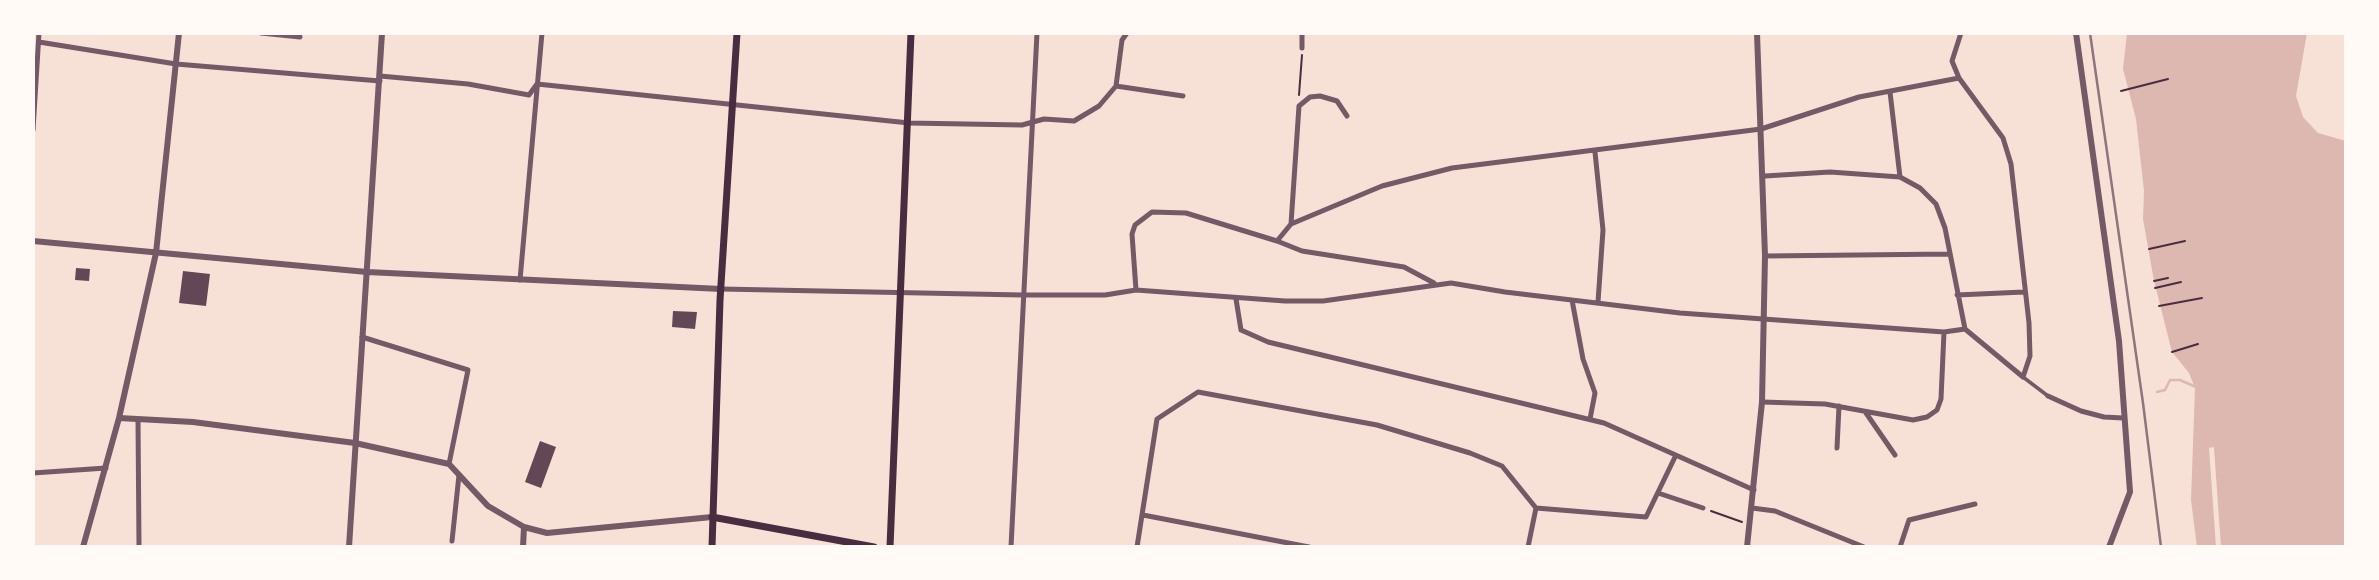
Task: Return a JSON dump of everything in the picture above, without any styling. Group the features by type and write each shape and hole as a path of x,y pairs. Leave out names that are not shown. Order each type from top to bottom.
{"main road":[{"path":"712,547 721,289 737,33"},
{"path":"890,547 911,33"},
{"path":"712,517 874,547"}],"street":[{"path":"33,130 39,33"},
{"path":"83,547 119,418 156,253 179,33"},
{"path":"261,33 300,37"},
{"path":"349,547 382,33"},
{"path":"520,280 542,33"},
{"path":"1011,547 1016,485 1022,295 1038,33"},
{"path":"537,84 909,122 1033,123 1044,119 1074,121 1099,106 1115,86 1122,40 1127,33"},
{"path":"1302,33 1302,48"},
{"path":"1747,547 1762,402 1765,256 1765,176 1757,33"},
{"path":"1961,33 1952,61 1959,78 2003,138 2011,164 2030,356 2023,377"},
{"path":"2076,33 2119,341 2130,492 2109,547"},
{"path":"39,42 176,64 380,79 529,95 537,84"},
{"path":"1277,240 1291,224 1382,186 1452,168 1762,129 1859,97 1959,78"},
{"path":"1115,86 1184,96"},
{"path":"1890,92 1900,177"},
{"path":"1291,224 1299,106 1310,97 1320,96 1337,101 1347,117"},
{"path":"1595,152 1603,230 1598,302"},
{"path":"1765,176 1830,172 1900,177 1920,188 1936,204 1945,228 1965,329 2048,396 2081,411 2104,417 2123,418"},
{"path":"1136,289 1132,234 1135,225 1152,212 1186,213 1277,240 1303,251 1404,267 1434,283"},
{"path":"33,241 367,272 721,289 1022,295 1105,295 1136,289 1236,299 1323,301 1398,292 1434,283 1451,283 1680,313 1944,332 1965,329"},
{"path":"1765,256 1949,254"},
{"path":"1957,295 2024,292"},
{"path":"1236,299 1241,330 1268,342 1590,419 1754,490"},
{"path":"1572,300 1583,359 1595,393 1590,419"},
{"path":"1762,402 1839,406 1913,420 1927,417 1937,410 1941,399 1944,332"},
{"path":"362,337 468,370 449,464"},
{"path":"1137,547 1157,419 1198,392 1377,425 1502,466 1536,508 1646,517 1675,457"},
{"path":"1837,448 1839,406"},
{"path":"1866,413 1895,455"},
{"path":"119,418 220,425 355,443 449,464 488,506 524,527 547,533 712,517"},
{"path":"138,419 139,547"},
{"path":"33,473 106,468"},
{"path":"452,541 458,475"},
{"path":"1658,493 1703,508"},
{"path":"1900,547 1909,520 1975,504"},
{"path":"1528,547 1536,508"},
{"path":"1752,508 1775,511 1864,547"},
{"path":"1143,515 1309,547"},
{"path":"523,547 524,527"}],"path":[{"path":"1299,106 1302,48"},
{"path":"2121,91 2168,79"},
{"path":"2149,249 2185,241"},
{"path":"2154,281 2168,278"},
{"path":"2155,288 2181,282"},
{"path":"2159,306 2202,298"},
{"path":"2172,352 2198,344"},
{"path":"1703,508 1749,524"}],"shaded area":[{"path":"2127,33 2307,33 2296,96 2303,117 2318,133 2346,141 2346,547 2197,547 2191,500 2195,388 2189,373 2172,352 2154,281 2143,219 2144,191 2136,119 2123,69"}],"pier":[{"path":"2214,447 2221,547 2216,547 2209,448"}],"building":[{"path":"76,268 90,269 89,281 75,280"},
{"path":"183,271 210,274 206,306 179,303"},
{"path":"673,311 697,312 695,329 672,327"},
{"path":"540,441 556,447 541,488 525,482"}],"waterway":[{"path":"2157,392 2165,390 2170,380 2180,380 2198,388"}],"railway":[{"path":"2090,33 2161,547"}]}
